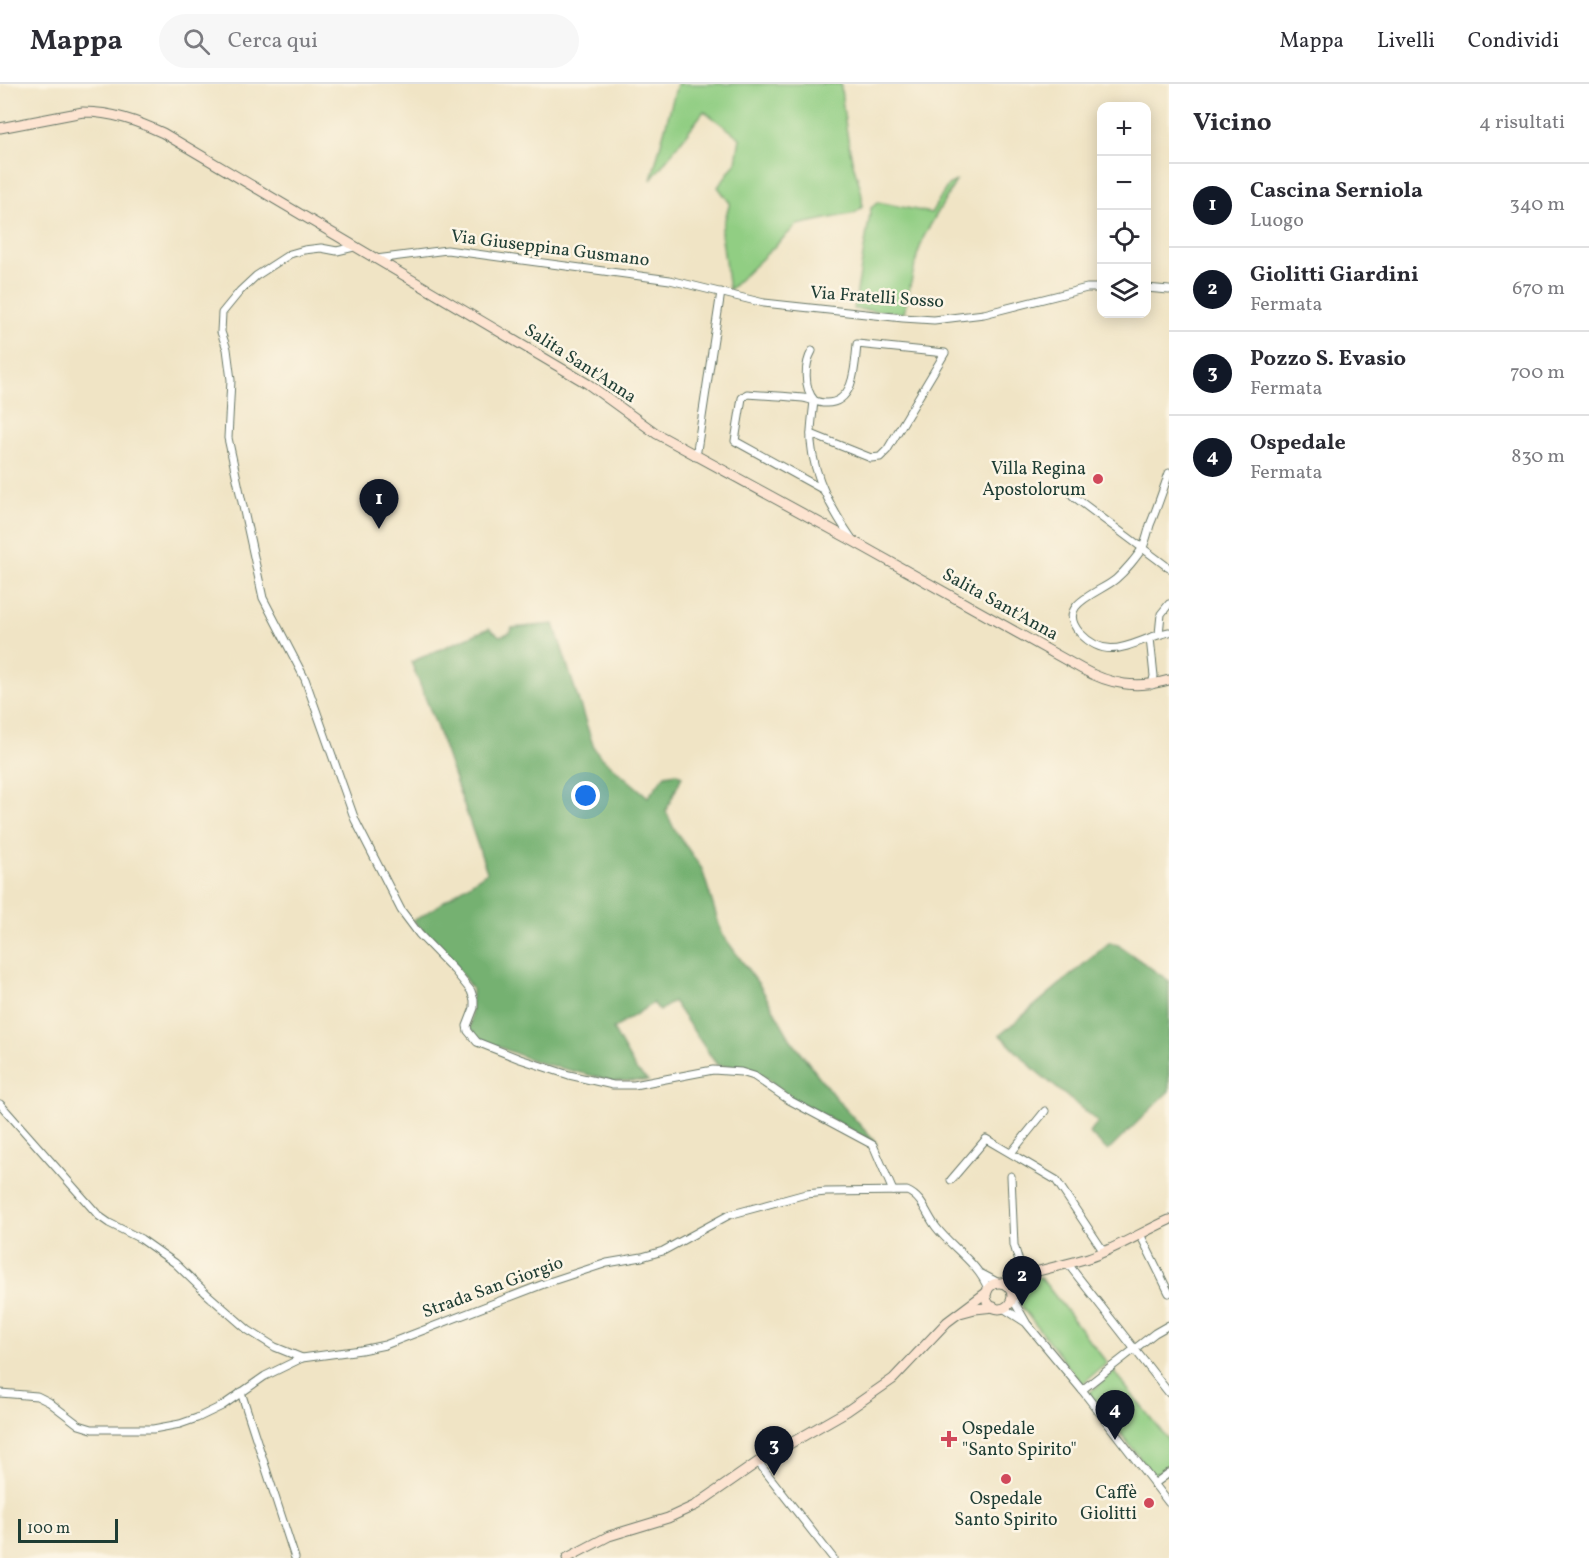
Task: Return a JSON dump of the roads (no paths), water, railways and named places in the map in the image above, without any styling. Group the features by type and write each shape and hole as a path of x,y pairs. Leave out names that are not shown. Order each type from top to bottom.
{"street":[{"name":"Salita Sant'Anna","path":"0,128 83,112 112,115 135,121 163,133 594,388 642,425 696,457 853,541 1100,679 1134,686 1152,685 1169,680"},
{"path":"354,248 337,250 321,248 290,254 256,276 222,313 221,332 227,349 231,380 228,438 263,598 305,679 354,820 401,910 419,934 454,970 471,992 474,1008 467,1026 468,1031 477,1042 520,1059 568,1075 613,1085 634,1085 713,1070 741,1072 754,1076 789,1100 873,1145 893,1191"},
{"name":"Via Giuseppina Gusmano","path":"374,259 447,250 670,280 721,292"},
{"name":"Via Fratelli Sosso","path":"721,292 764,303 934,320 984,314 1087,288 1097,288"},
{"path":"1151,288 1169,290"},
{"path":"696,457 721,292"},
{"path":"811,434 871,458 880,457 887,450 945,353 856,344 852,383 846,392 832,402 823,403 814,400 747,394 742,398 735,441 822,489"},
{"path":"812,351 808,359 807,386 814,400 811,434 815,463 822,489 853,541"},
{"path":"1169,473 1143,547 1116,579 1079,602 1073,610 1077,630 1089,642 1101,648 1115,650 1169,632"},
{"path":"1073,496 1169,568"},
{"path":"1159,634 1161,614 1169,604"},
{"path":"1150,638 1154,676 1152,685"},
{"path":"0,1104 99,1216 141,1239 175,1263 248,1330 275,1347 302,1358"},
{"path":"1011,1153 1045,1111"},
{"path":"951,1180 986,1139 1056,1180 1104,1252"},
{"path":"955,1315 975,1309 998,1308 1010,1303 1023,1275 1014,1245 1011,1176"},
{"name":"Strada San Giorgio","path":"0,1393 37,1396 49,1402 79,1425 92,1430 153,1429 180,1424 222,1406 254,1383 302,1358 385,1345 607,1263 663,1251 729,1215 816,1193 907,1191 919,1198 936,1227 976,1269 1000,1283"},
{"path":"567,1558 609,1536 668,1518 696,1505 758,1462 847,1411 878,1390 909,1364 955,1315 1000,1283 1104,1252 1169,1220"},
{"path":"1140,1234 1169,1293"},
{"path":"1068,1264 1169,1393"},
{"name":"Strada San Giorgio","path":"976,1269 987,1291"},
{"path":"1000,1283 1010,1288 1027,1324 1082,1390 1169,1503"},
{"path":"987,1291 987,1300 1027,1324"},
{"path":"1082,1390 1155,1333 1169,1325"},
{"path":"243,1390 295,1558"},
{"path":"758,1462 833,1558"},
{"path":"1155,1484 1169,1473"}],"place":[{"name":"Villa Regina Apostolorum","path":"1098,479"},
{"name":"Cascina Serniola","path":"379,529"},
{"name":"Giolitti Giardini","path":"1022,1306"},
{"name":"Ospedale \"Santo Spirito\"","path":"949,1439"},
{"name":"Ospedale","path":"1115,1440"},
{"name":"Pozzo S. Evasio","path":"774,1476"},
{"name":"Ospedale Santo Spirito","path":"1006,1479"},
{"name":"Caffè Giolitti","path":"1149,1503"}]}
